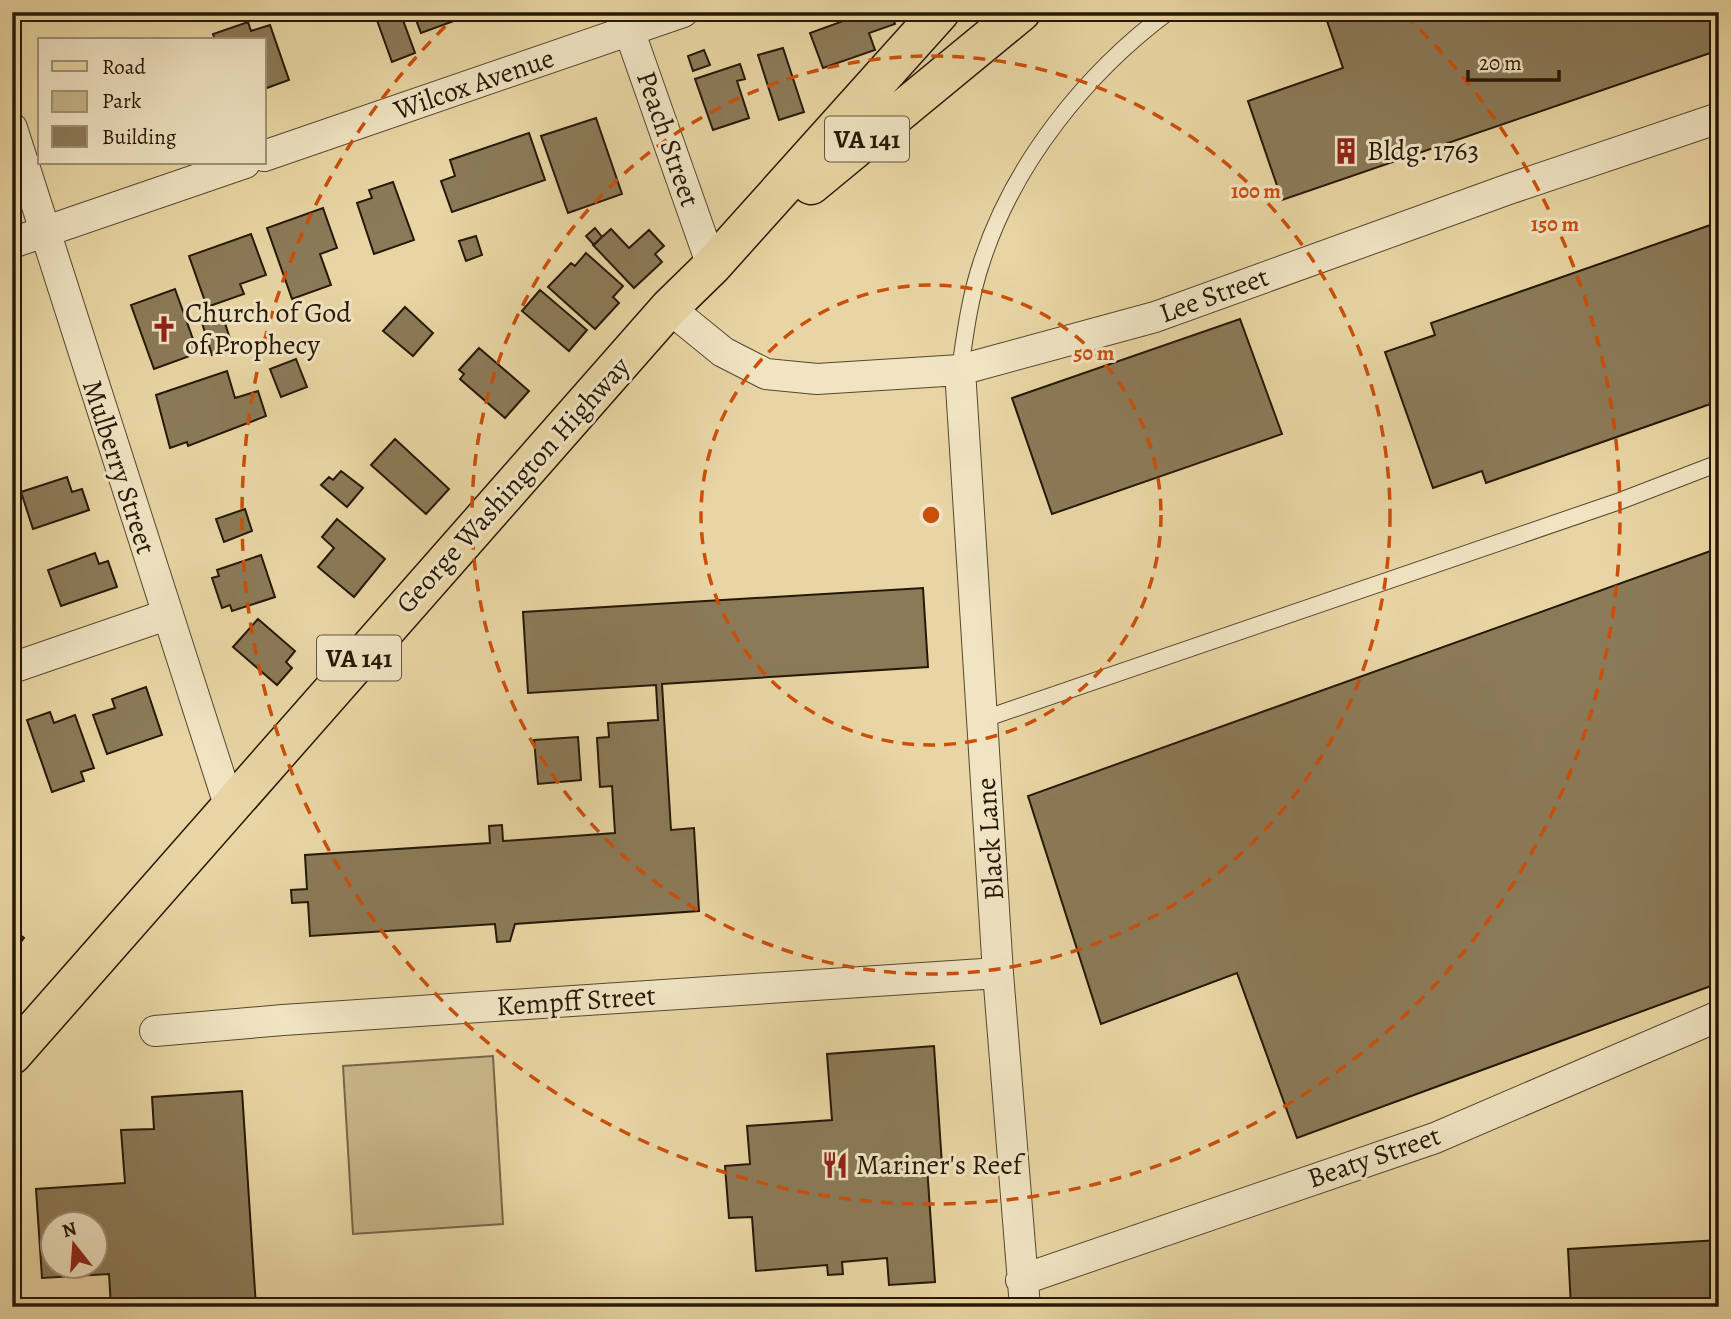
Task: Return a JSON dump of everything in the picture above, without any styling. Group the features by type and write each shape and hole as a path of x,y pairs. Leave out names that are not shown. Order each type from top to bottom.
{"main road":[{"name":"George Washington Highway","path":"712,267 940,12"},
{"name":"George Washington Highway","path":"12,1055 669,308 712,267 1021,12"}],"street":[{"name":"Wilcox Avenue","path":"266,155 627,21 683,12"},
{"name":"Peach Street","path":"627,21 712,267"},
{"name":"Lee Street","path":"669,308 723,352 766,374 817,379 960,370 1155,317 1509,188 1719,118"},
{"name":"Mulberry Street","path":"12,128 229,806"},
{"path":"12,243 242,164"},
{"name":"Black Lane","path":"960,370 998,973 1023,1293"},
{"path":"12,668 166,615"},
{"name":"Kempff Street","path":"155,1031 283,1020 998,973"},
{"name":"Beaty Street","path":"1023,1293 1435,1138 1719,1016"}],"lane":[{"path":"960,370 969,307 982,260 1025,170 1063,113 1095,77 1137,35 1168,12"},
{"path":"981,720 1620,501 1719,463"}],"green space":[{"path":"493,1056 503,1224 353,1234 343,1066"}],"building":[{"path":"374,12 400,12 415,53 392,62"},
{"path":"413,12 463,12 465,17 421,33"},
{"path":"868,12 891,12 895,24 869,33 875,50 823,68 810,33"},
{"name":"Bldg. 1763","path":"1324,12 1719,12 1719,50 1282,200 1248,101 1343,68"},
{"path":"248,22 251,31 270,25 289,80 266,88 266,38 214,38 213,34"},
{"path":"783,48 804,112 779,120 758,55"},
{"path":"704,50 710,65 693,71 688,56"},
{"path":"740,64 745,79 737,81 749,118 713,130 695,79"},
{"path":"596,118 622,194 568,213 541,136"},
{"path":"529,133 545,180 452,212 441,181 455,176 450,160"},
{"path":"393,182 414,240 374,254 357,203 372,198 369,190"},
{"path":"323,208 337,248 320,254 331,285 292,299 267,228"},
{"path":"1719,222 1719,401 1486,483 1482,471 1433,488 1385,352 1435,335 1431,323"},
{"path":"595,228 602,237 594,245 586,236"},
{"path":"611,229 629,248 649,230 664,246 655,254 662,262 634,288 593,245"},
{"path":"251,234 266,275 240,284 244,294 207,307 189,256"},
{"path":"476,236 482,255 466,261 459,241"},
{"path":"586,253 623,286 613,297 619,303 595,329 548,287 571,263 575,266"},
{"name":"Church of God of Prophecy","path":"175,289 198,353 154,369 131,305"},
{"path":"540,290 587,330 569,351 522,311"},
{"path":"405,307 433,333 413,356 383,331"},
{"path":"223,317 233,348 212,355 202,323"},
{"path":"1240,319 1282,434 1052,514 1012,398"},
{"path":"479,348 529,391 505,418 460,379 464,374 459,370"},
{"path":"296,359 307,387 281,397 270,369"},
{"path":"227,371 235,398 258,391 266,416 188,446 187,442 170,448 156,395"},
{"path":"395,439 449,489 426,514 371,465"},
{"path":"341,471 363,488 347,507 321,485 329,477 333,480"},
{"path":"67,477 72,492 82,489 89,510 33,529 21,492"},
{"path":"245,509 252,531 224,542 216,519"},
{"path":"337,519 385,559 354,597 318,567 334,548 322,537"},
{"path":"1719,548 1719,983 1297,1138 1237,973 1101,1024 1028,796"},
{"path":"95,553 99,564 108,561 117,587 61,606 48,570"},
{"path":"261,555 275,597 232,611 230,605 222,608 212,578 219,576 217,570"},
{"path":"923,588 928,667 662,684 671,830 694,828 699,911 515,924 510,941 497,942 495,924 310,936 308,902 292,903 291,890 307,889 305,855 490,843 489,826 502,825 503,841 615,833 612,786 600,787 597,738 609,737 608,723 658,720 656,685 528,693 523,612"},
{"path":"258,619 295,651 286,662 292,668 277,685 233,647"},
{"path":"146,687 162,735 107,754 93,715 115,708 112,699"},
{"path":"50,712 54,723 75,715 94,768 81,772 84,781 52,792 27,720"},
{"path":"578,737 581,780 538,784 534,740"},
{"path":"12,929 24,938 12,953"},
{"name":"Mariner's Reef","path":"934,1046 942,1165 927,1166 935,1282 889,1285 887,1258 842,1262 843,1274 828,1275 827,1265 756,1271 752,1217 729,1218 725,1166 750,1164 747,1126 832,1120 827,1054"},
{"path":"242,1091 256,1307 111,1307 108,1210 38,1210 38,1219 36,1189 125,1183 121,1130 154,1129 152,1097"},
{"path":"1719,1240 1719,1307 1571,1307 1568,1249"}],"place":[{"name":"Bldg. 1763","path":"1346,151"},
{"name":"Church of God of Prophecy","path":"164,329"},
{"name":"Mariner's Reef","path":"835,1165"}]}
